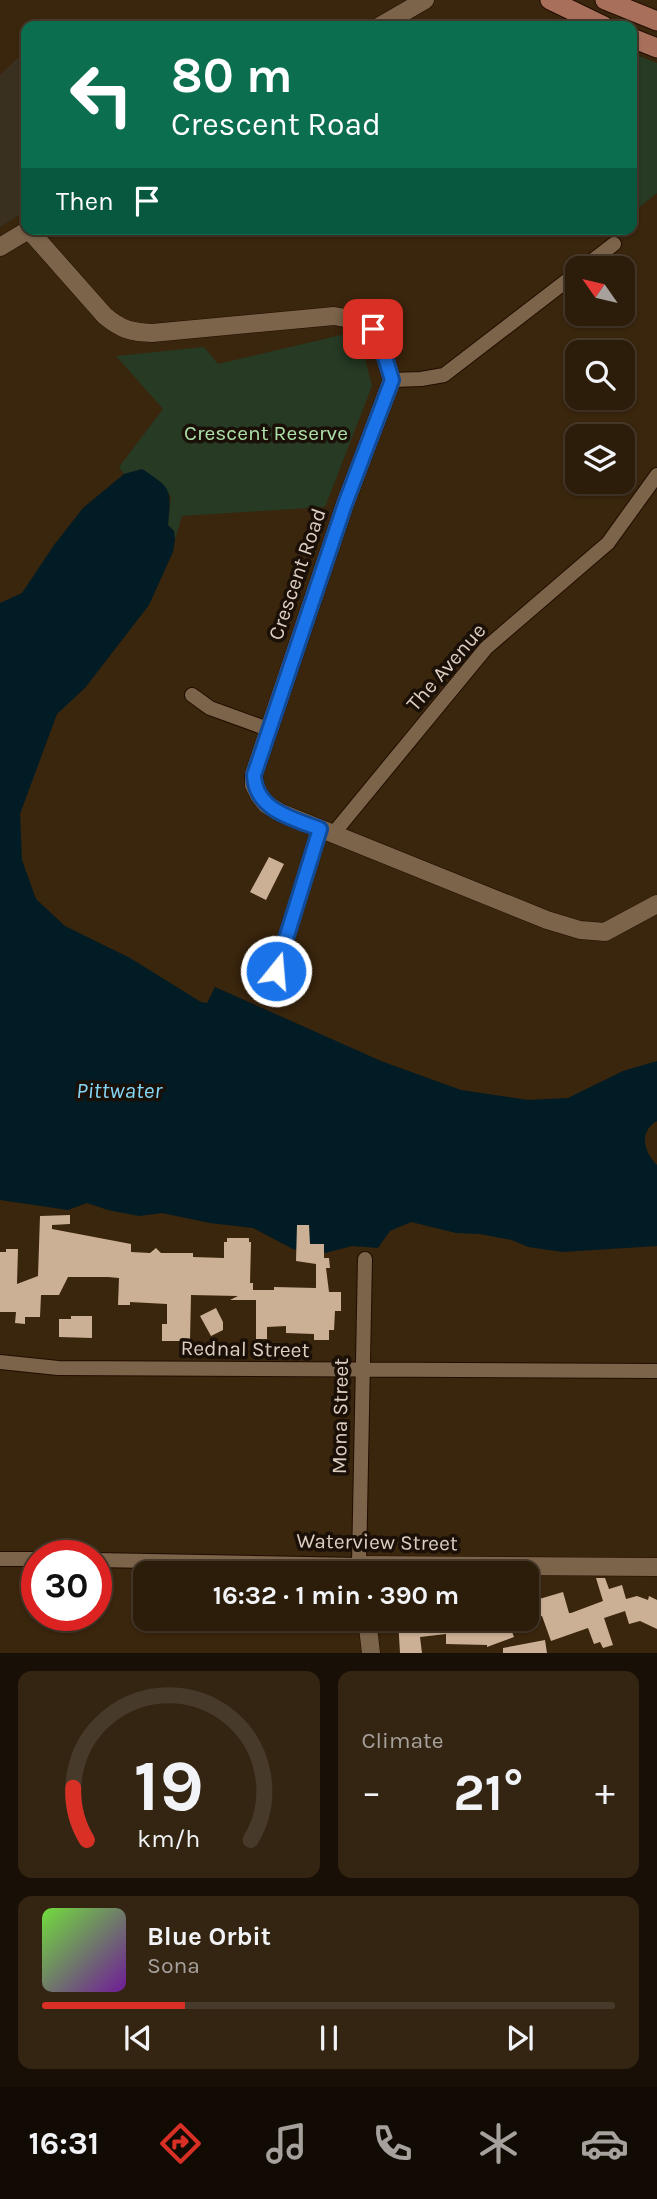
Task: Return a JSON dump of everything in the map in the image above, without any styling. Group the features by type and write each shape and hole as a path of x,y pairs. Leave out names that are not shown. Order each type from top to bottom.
{"main road":[{"path":"550,0 594,21"},
{"path":"605,0 657,21"},
{"path":"637,40 657,47"}],"street":[{"path":"389,21 425,0"},
{"path":"0,247 21,234"},
{"path":"34,235 118,326 133,332 152,333 334,316 356,320 373,329 380,341 392,380 444,375 565,282"},
{"path":"598,256 614,244"},
{"name":"Crescent Road","path":"392,380 345,504 268,729 254,775 254,785 259,795 266,804 279,812 326,832 547,920 580,930 605,932 657,905"},
{"name":"The Avenue","path":"276,971 326,832 486,648 608,544 657,475"},
{"path":"192,695 210,708 268,729"},
{"name":"Mona Street","path":"360,1561 365,1259"},
{"name":"Rednal Street","path":"0,1362 58,1368 657,1371"},
{"path":"0,1559 21,1559"},
{"name":"Waterview Street","path":"112,1561 133,1561"},
{"name":"Waterview Street","path":"539,1568 657,1567"},
{"path":"368,1631 371,1653"}],"shaded area":[{"path":"21,55 21,214 0,227 0,75"}],"green space":[{"path":"637,55 657,63 657,193 637,209"},
{"name":"Crescent Reserve","path":"358,331 372,386 325,507 182,516 175,540 174,531 168,525 171,496 142,469 124,474 119,467 163,409 116,356 204,347 218,364"}],"water":[{"name":"Pittwater","path":"142,469 160,481 168,491 168,525 174,531 175,540 173,552 149,605 85,688 57,714 20,814 22,860 36,899 65,926 130,958 201,1002 207,1003 215,987 381,1061 461,1090 528,1100 568,1098 623,1071 657,1061 657,1121 647,1131 645,1142 657,1165 657,1246 563,1252 411,1222 390,1231 378,1248 352,1246 325,1253 293,1249 253,1228 162,1213 139,1216 87,1203 68,1210 0,1200 0,603 22,593 83,508 124,474"}],"building":[{"path":"269,857 284,864 266,900 250,892"},
{"path":"70,1215 70,1224 52,1225 52,1229 131,1244 131,1252 150,1253 156,1248 161,1253 193,1253 193,1257 224,1258 224,1242 227,1242 227,1238 249,1238 250,1283 253,1283 253,1290 274,1290 274,1287 316,1288 316,1264 296,1261 297,1225 309,1225 310,1244 324,1244 324,1258 329,1258 330,1268 326,1268 329,1292 341,1292 341,1311 335,1311 334,1330 329,1330 329,1340 314,1340 314,1334 286,1333 286,1326 267,1327 267,1339 256,1339 256,1300 230,1300 238,1296 191,1295 190,1341 162,1341 162,1324 167,1324 167,1304 130,1302 130,1305 118,1305 119,1278 108,1277 68,1277 59,1295 41,1295 40,1317 25,1317 25,1324 15,1323 16,1312 0,1312 0,1252 18,1249 17,1284 38,1276 40,1216"},
{"path":"216,1308 223,1322 223,1330 211,1336 200,1316"},
{"path":"71,1316 92,1316 92,1338 59,1337 59,1319 71,1319"},
{"path":"596,1578 605,1578 609,1589 622,1585 626,1599 637,1596 648,1600 649,1596 657,1600 657,1629 640,1621 629,1624 625,1611 604,1618 613,1645 603,1648 600,1642 594,1644 588,1628 551,1641 542,1616 539,1617 539,1599 563,1592 569,1613 603,1601"},
{"path":"399,1631 512,1631 514,1637 487,1647 446,1644 446,1634 420,1637 422,1653 400,1653"},
{"path":"545,1640 547,1653 503,1653 503,1648"}],"route":[{"path":"276,971 320,829 266,804 254,785 254,775 345,504 392,380 380,341 373,329"}]}
